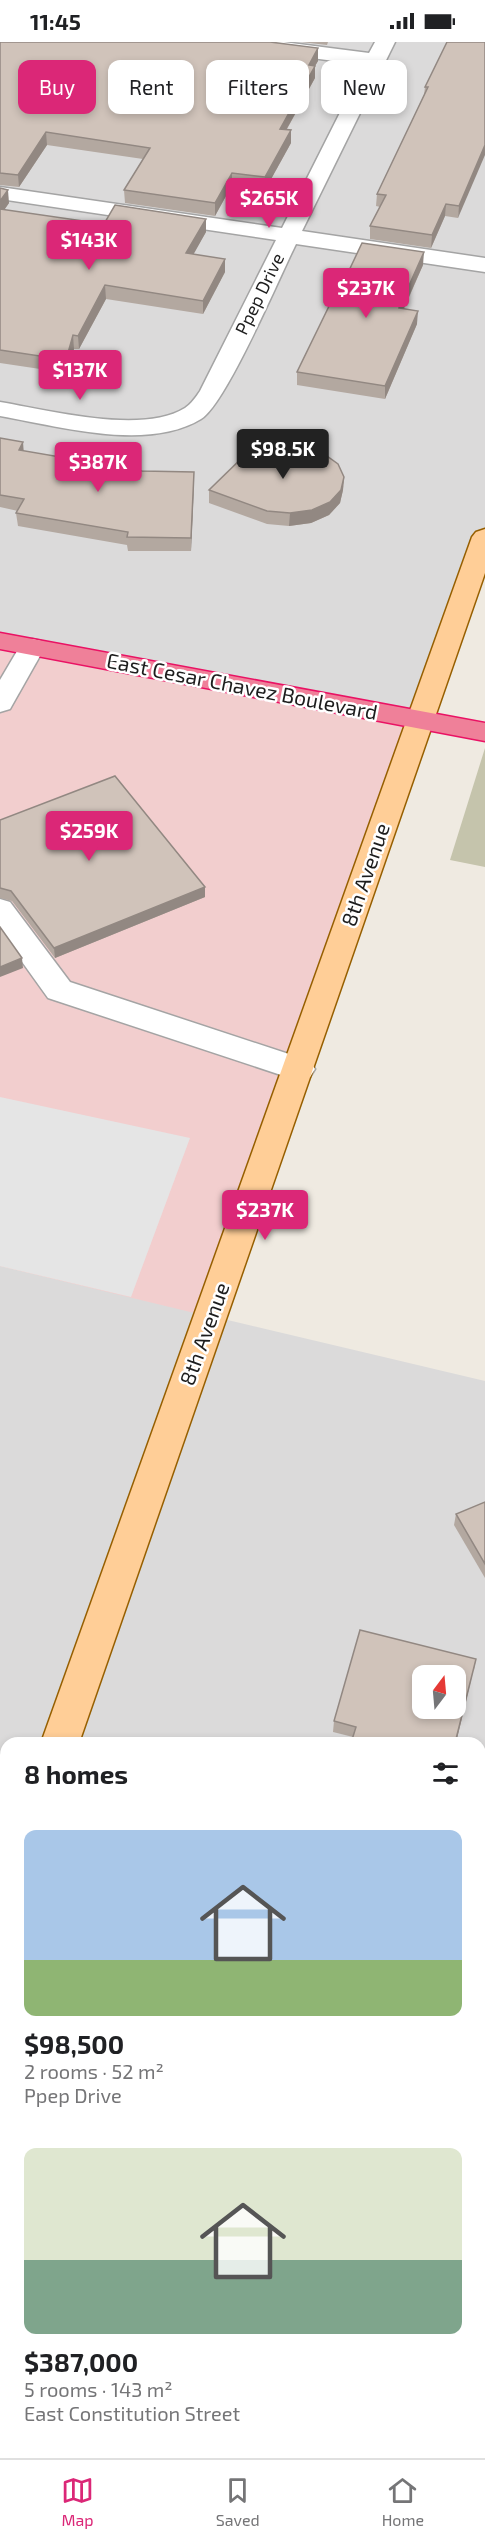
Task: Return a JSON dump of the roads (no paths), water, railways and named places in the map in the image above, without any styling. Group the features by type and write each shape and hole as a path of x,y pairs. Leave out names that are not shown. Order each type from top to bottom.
{"highway":[{"name":"East Cesar Chavez Boulevard","path":"0,641 485,732"}],"main road":[{"name":"8th Avenue","path":"62,1737 485,537"}],"street":[{"path":"238,42 380,51"},
{"name":"Ppep Drive","path":"0,409 123,428 159,426 193,414 211,393 380,51"},
{"path":"0,193 485,265"},
{"path":"0,703 32,647"},
{"path":"0,909 59,990 299,1069"}]}
